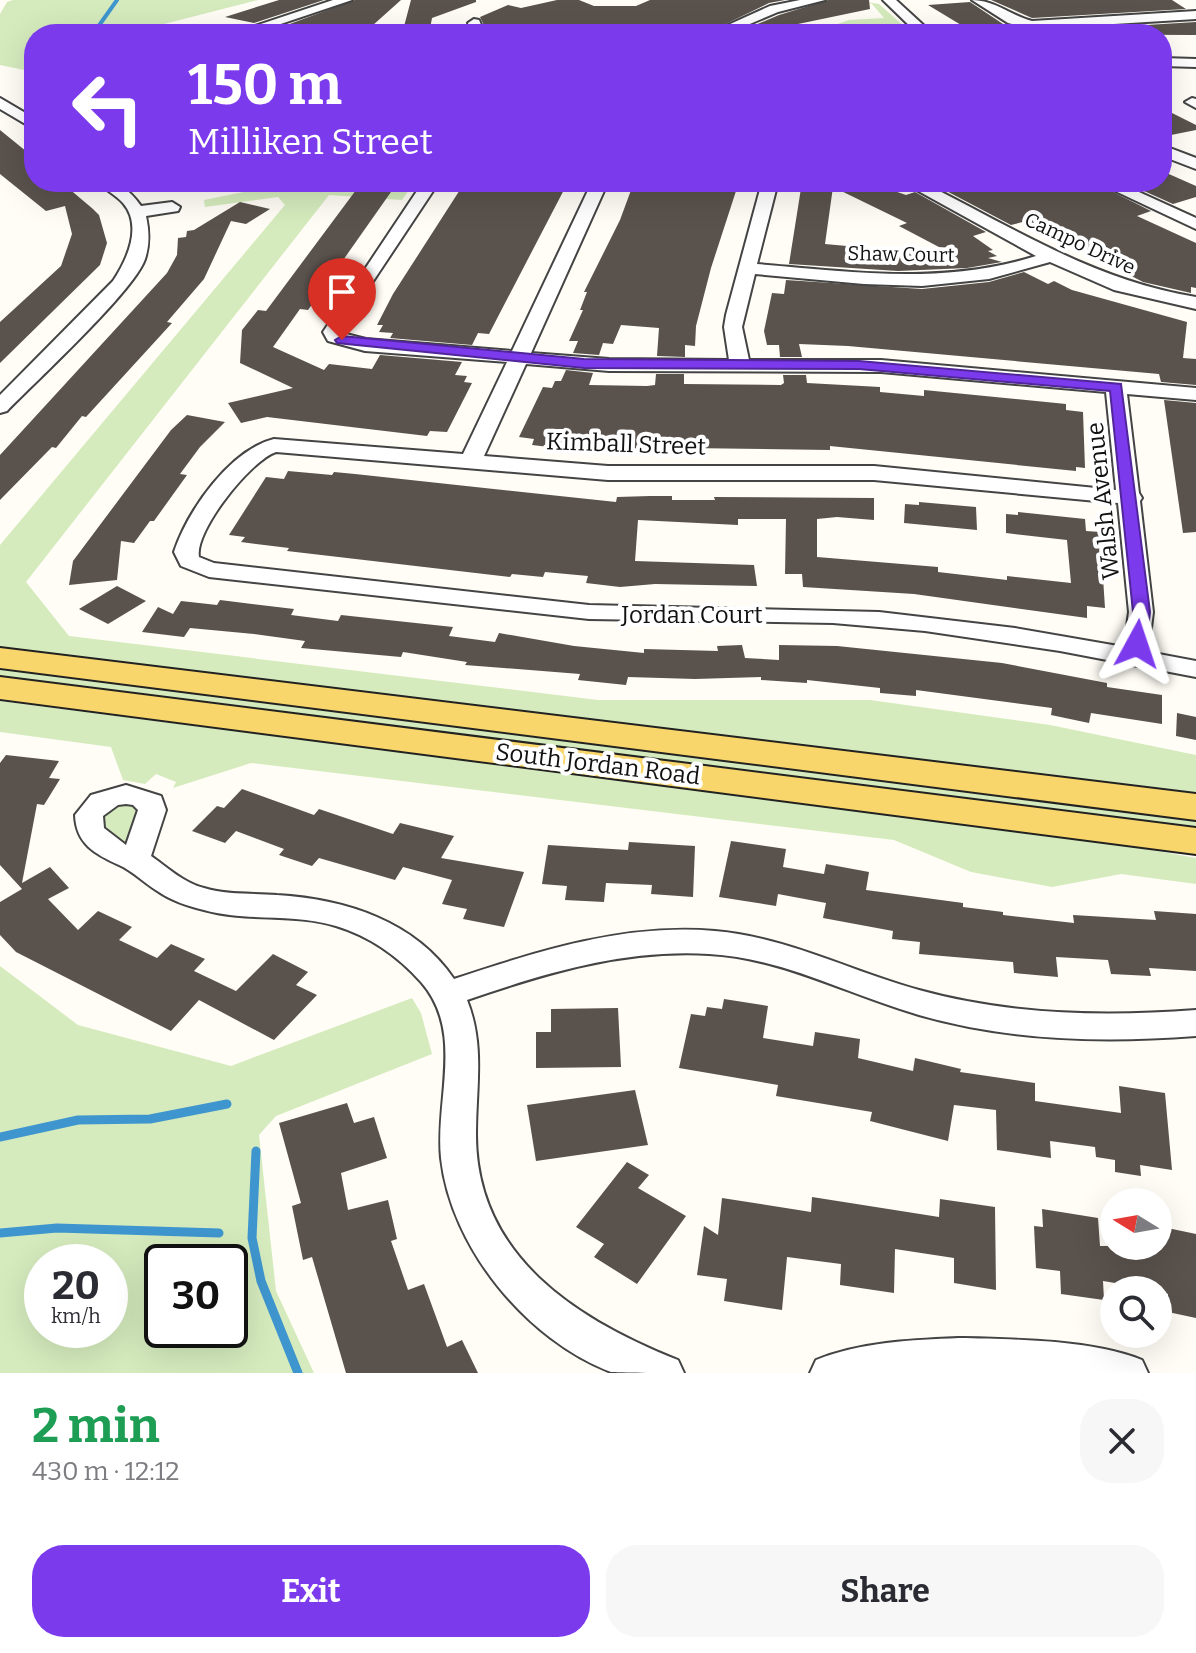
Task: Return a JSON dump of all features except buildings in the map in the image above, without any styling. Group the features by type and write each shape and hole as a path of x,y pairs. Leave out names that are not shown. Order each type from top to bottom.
{"main road":[{"name":"South Jordan Road","path":"0,658 1196,807"},
{"name":"South Jordan Road","path":"0,688 1196,841"}],"street":[{"path":"278,24 346,0"},
{"path":"739,24 774,9 819,0"},
{"path":"889,0 915,24"},
{"path":"978,0 1013,20 1028,24"},
{"path":"1048,24 1196,15"},
{"path":"1172,62 1196,63"},
{"path":"0,102 24,118"},
{"path":"1172,154 1196,164"},
{"path":"0,407 125,277 140,247 141,222 128,199 119,192"},
{"path":"424,192 335,325 332,332 335,337 365,345 609,365 881,366 1196,394"},
{"path":"471,461 595,192"},
{"path":"740,364 733,327 767,192"},
{"name":"Campo Drive","path":"929,192 1052,256 1124,289 1196,303"},
{"path":"1126,192 1196,224"},
{"path":"137,212 172,207"},
{"name":"Shaw Court","path":"747,268 888,279 945,279 989,274 1052,256"},
{"name":"Walsh Avenue","path":"1116,387 1131,498 1141,612 1135,656"},
{"name":"Kimball Street","path":"189,561 186,552 190,539 244,460 262,447 289,444 608,473 864,472 1131,498"},
{"name":"Jordan Court","path":"189,561 209,570 600,613 801,615 929,623 1016,634 1196,669"},
{"path":"135,861 161,882 200,899 311,909 361,922 409,950 448,994 462,1029 465,1054 459,1159 465,1188 480,1226 498,1259 519,1286 543,1308 572,1329 646,1370"},
{"path":"448,994 579,951 637,942 701,941 769,950 880,989 986,1018 1083,1029 1196,1023"},
{"path":"830,1373 902,1360 948,1357 1033,1361 1128,1373"}],"green space":[{"path":"258,0 164,24 24,24 24,70 0,65 0,14 7,2"},
{"path":"860,1 879,4 902,24 837,24 849,20 884,18 872,4"},
{"path":"244,192 408,192 402,200 329,195 26,582 69,636 598,700 870,700 1050,725 1196,755 1196,793 1101,785 0,648 0,545 285,205 278,197 205,207 204,200"},
{"path":"0,669 1196,819 1196,829 0,679"},
{"path":"0,701 1124,845 1196,858 1196,884 1121,874 1052,887 971,872 894,840 251,763 173,788 176,782 156,774 145,784 123,780 111,747 0,732"},
{"path":"130,803 139,812 125,843 100,822 100,816 111,806"},
{"path":"0,966 78,1025 231,1066 412,998 421,1013 432,1054 276,1116 259,1135 276,1291 314,1373 0,1373"}],"waterway":[{"path":"100,24 117,0"},
{"path":"0,1137 78,1120 150,1119 227,1104"},
{"path":"256,1151 252,1238 261,1281 298,1373"},
{"path":"0,1233 57,1228 219,1233"}],"route":[{"path":"342,340 365,345 584,363 859,365 1116,387 1131,498 1141,612 1137,644"}]}
